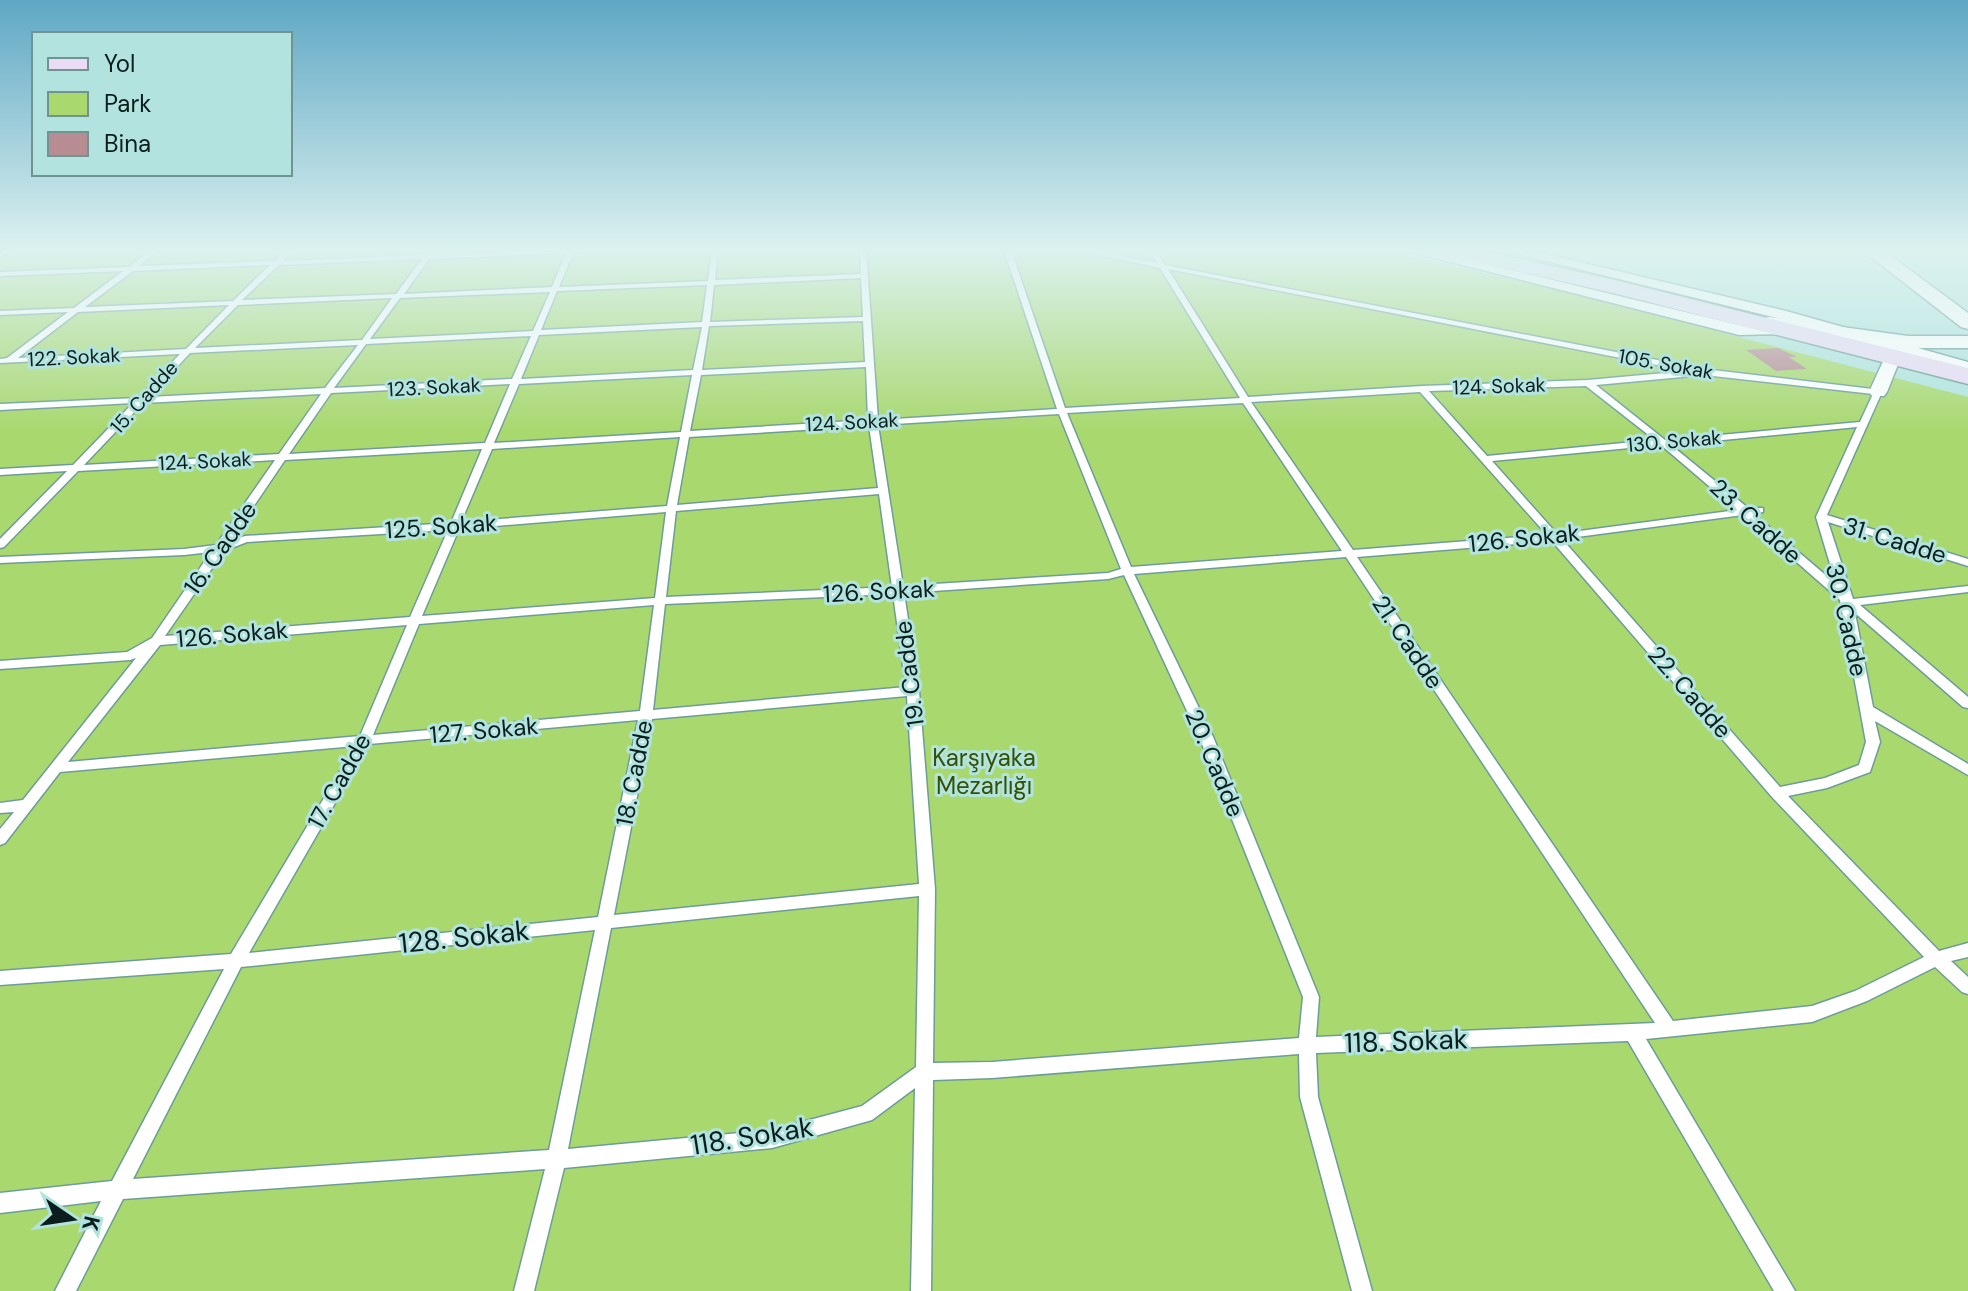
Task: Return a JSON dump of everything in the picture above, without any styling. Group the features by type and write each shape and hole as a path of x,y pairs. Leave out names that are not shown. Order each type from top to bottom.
{"main road":[{"path":"1707,310 1968,376"}],"street":[{"path":"1658,310 1739,330 1785,329"},
{"path":"1760,310 1968,367"},
{"path":"1753,321 1932,344 1968,328 1946,310"},
{"path":"1878,392 1893,357"}],"lane":[{"path":"0,313 73,310"},
{"path":"0,368 4,361 79,310"},
{"name":"15. Cadde","path":"0,545 79,467 225,310"},
{"name":"16. Cadde","path":"0,839 156,641 386,310"},
{"name":"17. Cadde","path":"65,1291 236,961 364,741 545,310"},
{"name":"18. Cadde","path":"524,1291 557,1159 646,715 671,509 707,310"},
{"name":"19. Cadde","path":"867,310 873,420 913,691 927,889 921,1291"},
{"name":"20. Cadde","path":"1028,310 1062,411 1127,571 1207,739 1311,997 1307,1045 1309,1097 1362,1291"},
{"name":"21. Cadde","path":"1189,310 1669,1029"},
{"name":"105. Sokak","path":"1385,310 1704,372 1878,392"},
{"name":"122. Sokak","path":"4,361 706,324 867,319"},
{"name":"123. Sokak","path":"0,407 868,364"},
{"name":"124. Sokak","path":"0,472 490,446 873,420 1422,389 1588,383 1704,372"},
{"name":"23. Cadde","path":"1588,383 1752,511 1847,603 1968,704"},
{"name":"22. Cadde","path":"1422,389 1777,793 1925,948 1968,987"},
{"path":"1821,517 1878,392"},
{"name":"130. Sokak","path":"1485,459 1863,424"},
{"name":"125. Sokak","path":"0,560 221,548 245,539 456,526 884,491"},
{"name":"126. Sokak","path":"0,665 130,656 156,641 416,618 1108,576 1127,571 1553,536 1752,511"},
{"name":"31. Cadde","path":"1821,517 1968,563"},
{"name":"30. Cadde","path":"1777,793 1827,783 1865,768 1873,742 1847,603 1821,517"},
{"path":"1847,603 1968,589"},
{"name":"127. Sokak","path":"54,768 786,705 913,691"},
{"path":"1866,709 1968,770"},
{"path":"0,808 24,805"},
{"name":"128. Sokak","path":"0,978 236,961 927,889"},
{"name":"118. Sokak","path":"0,1203 115,1190 557,1159 772,1139 866,1114 923,1072 992,1070 1307,1045 1633,1033 1812,1014 1861,996 1938,958 1968,950"},
{"path":"1633,1033 1785,1291"}],"green space":[{"name":"Karşıyaka Mezarlığı","path":"0,310 1636,310 1968,397 1968,1291 0,1291"}],"building":[{"path":"1778,348 1797,357 1789,357 1807,369 1776,371 1746,350"}]}
